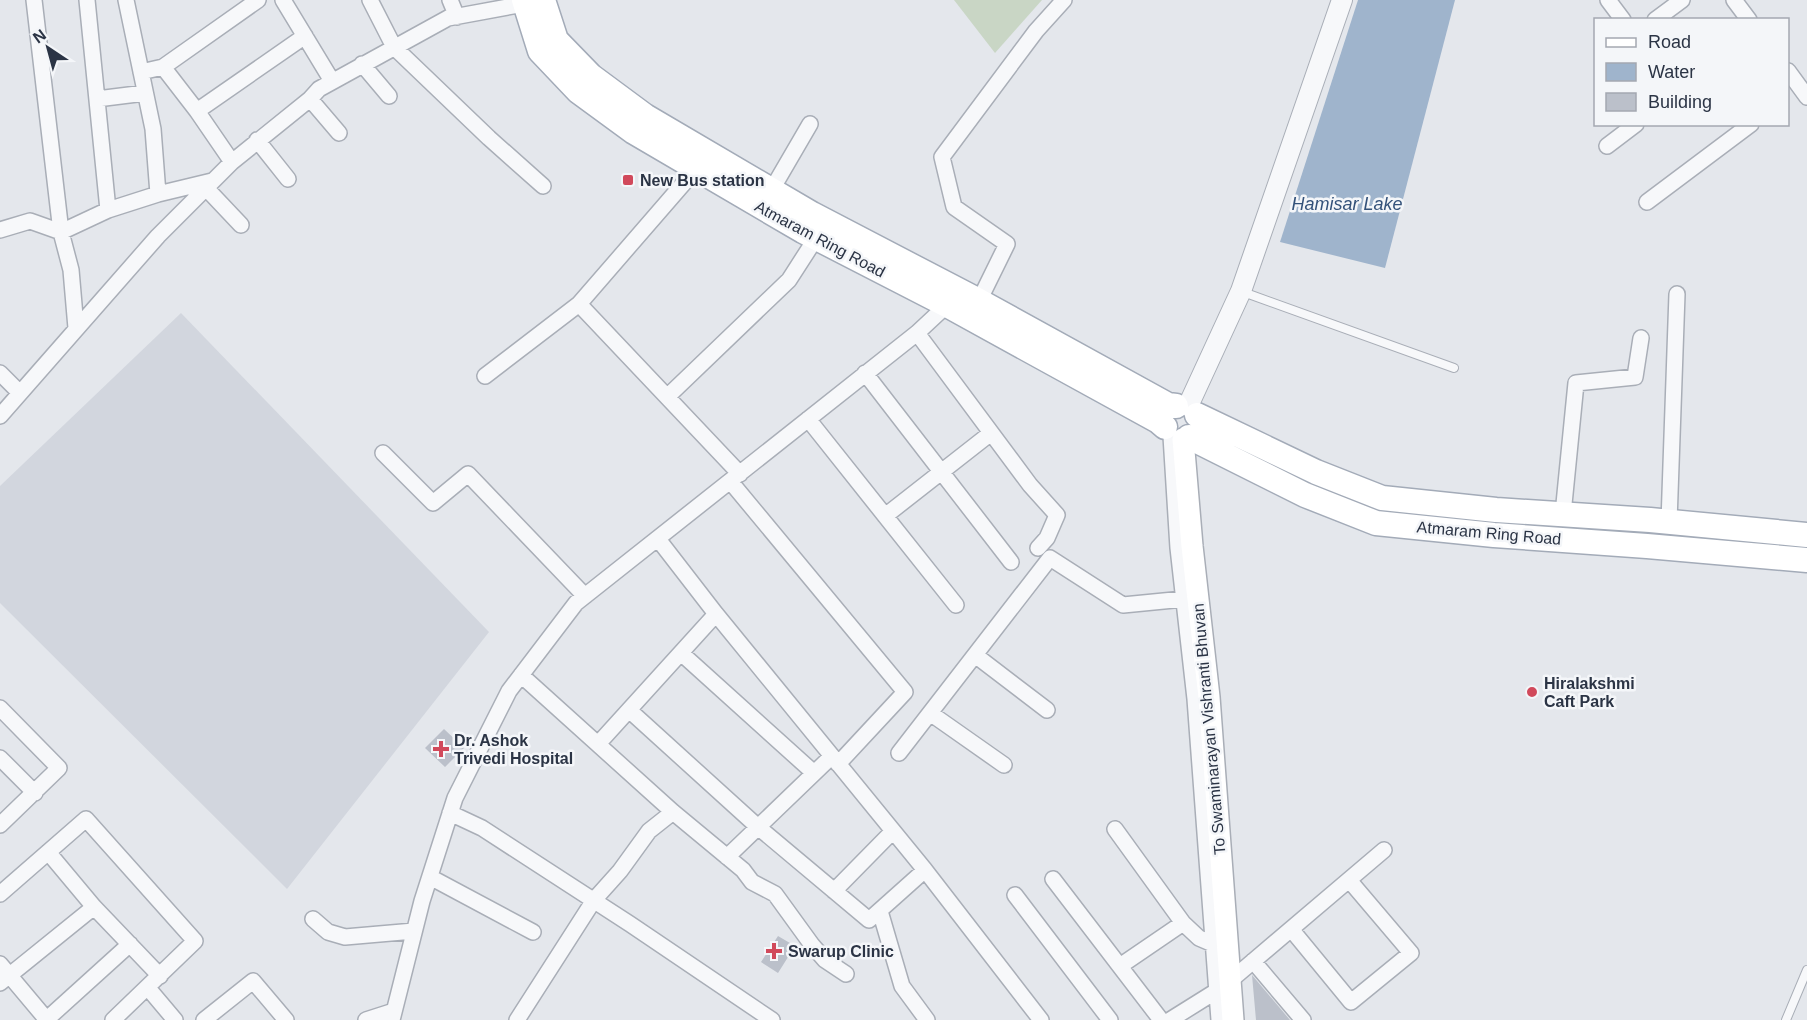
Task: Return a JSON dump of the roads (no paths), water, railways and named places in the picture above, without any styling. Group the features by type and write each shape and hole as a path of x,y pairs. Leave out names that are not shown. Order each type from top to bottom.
{"main road":[{"name":"Atmaram Ring Road","path":"530,1 540,51 578,91 634,132 816,238 1056,363 1158,421 1181,424 1382,498 1807,535"},
{"name":"Atmaram Ring Road","path":"530,1 556,40 591,76 645,116 812,214 979,301 1168,405 1181,424 1305,495 1376,523 1494,535 1807,560"},
{"name":"To Swaminarayan Vishranti Bhuvan","path":"1181,424 1209,697 1226,931 1225,985 1233,1020"}],"street":[{"path":"33,0 76,328"},
{"path":"87,0 108,210"},
{"path":"127,0 153,129 158,194"},
{"path":"141,72 163,67 258,0"},
{"path":"283,0 332,81"},
{"path":"370,0 394,47 543,186"},
{"path":"450,0 457,17"},
{"path":"979,301 1007,244 954,207 942,157 1036,31 1064,0"},
{"path":"1219,1020 1225,985 1213,944 1195,699 1178,548 1181,424 1241,291 1342,0"},
{"path":"1608,0 1622,18"},
{"path":"1658,18 1682,0"},
{"path":"1734,0 1748,18"},
{"path":"0,416 158,236 232,162 310,99 319,89 448,18 530,1"},
{"path":"197,111 305,36"},
{"path":"362,64 389,96"},
{"path":"163,67 232,162"},
{"path":"1789,73 1798,94"},
{"path":"97,99 145,93"},
{"path":"310,99 339,133"},
{"path":"771,191 810,124"},
{"path":"1607,146 1633,126"},
{"path":"1647,202 1748,126"},
{"path":"257,140 288,179"},
{"path":"485,376 579,304 696,170"},
{"path":"0,230 30,220 62,232 108,210 158,194 209,185"},
{"path":"209,185 241,225"},
{"path":"668,398 789,280 816,238"},
{"path":"1669,522 1677,294"},
{"path":"579,304 668,398 735,477 905,692 835,760 814,773 727,857"},
{"path":"366,1020 393,1016 414,931 455,798 509,691 576,603 917,333 947,305"},
{"path":"917,333 1030,485 1057,515 1047,538 1038,548"},
{"path":"1563,514 1576,383 1635,377 1641,338"},
{"path":"865,373 1011,562"},
{"path":"0,374 20,393"},
{"path":"808,419 956,605"},
{"path":"885,516 992,433"},
{"path":"383,453 434,503 468,474 585,596"},
{"path":"658,538 716,614 925,870 1041,1020"},
{"path":"899,753 1050,558 1123,605 1184,599"},
{"path":"598,744 716,614"},
{"path":"681,653 814,773"},
{"path":"975,655 1047,710"},
{"path":"521,675 673,812 743,870 752,882 775,894 825,960 846,975"},
{"path":"0,708 59,768 36,793 3,817"},
{"path":"630,710 758,827 869,920 925,870"},
{"path":"930,713 1004,765"},
{"path":"0,758 36,793"},
{"path":"517,1020 594,900 620,871 649,831 673,812"},
{"path":"450,813 482,828 772,1020"},
{"path":"0,894 86,819 159,899 195,941 113,1020"},
{"path":"1115,829 1183,923 1199,938 1213,944"},
{"path":"834,891 893,831"},
{"path":"1170,1020 1225,985 1384,850"},
{"path":"48,852 94,906 160,976"},
{"path":"430,877 533,932"},
{"path":"1053,879 1161,1020"},
{"path":"1291,929 1351,1002 1411,953 1349,880"},
{"path":"1015,895 1110,1020"},
{"path":"94,906 3,974 46,1020 130,944"},
{"path":"880,910 902,986 927,1020"},
{"path":"313,919 328,932 345,937 414,931"},
{"path":"1120,966 1183,923"},
{"path":"1253,961 1303,1020"},
{"path":"204,1020 253,981 286,1020"},
{"path":"148,988 175,1020"}],"lane":[{"path":"1241,291 1454,368"},
{"path":"1786,1020 1807,970"}],"water":[{"name":"Hamisar Lake","path":"1358,0 1455,0 1385,268 1280,242"}],"place":[{"name":"New Bus station","path":"628,180"},
{"name":"Hiralakshmi Caft Park","path":"1532,692"},
{"name":"Dr. Ashok Trivedi Hospital","path":"441,749"},
{"name":"Swarup Clinic","path":"774,951"}]}
